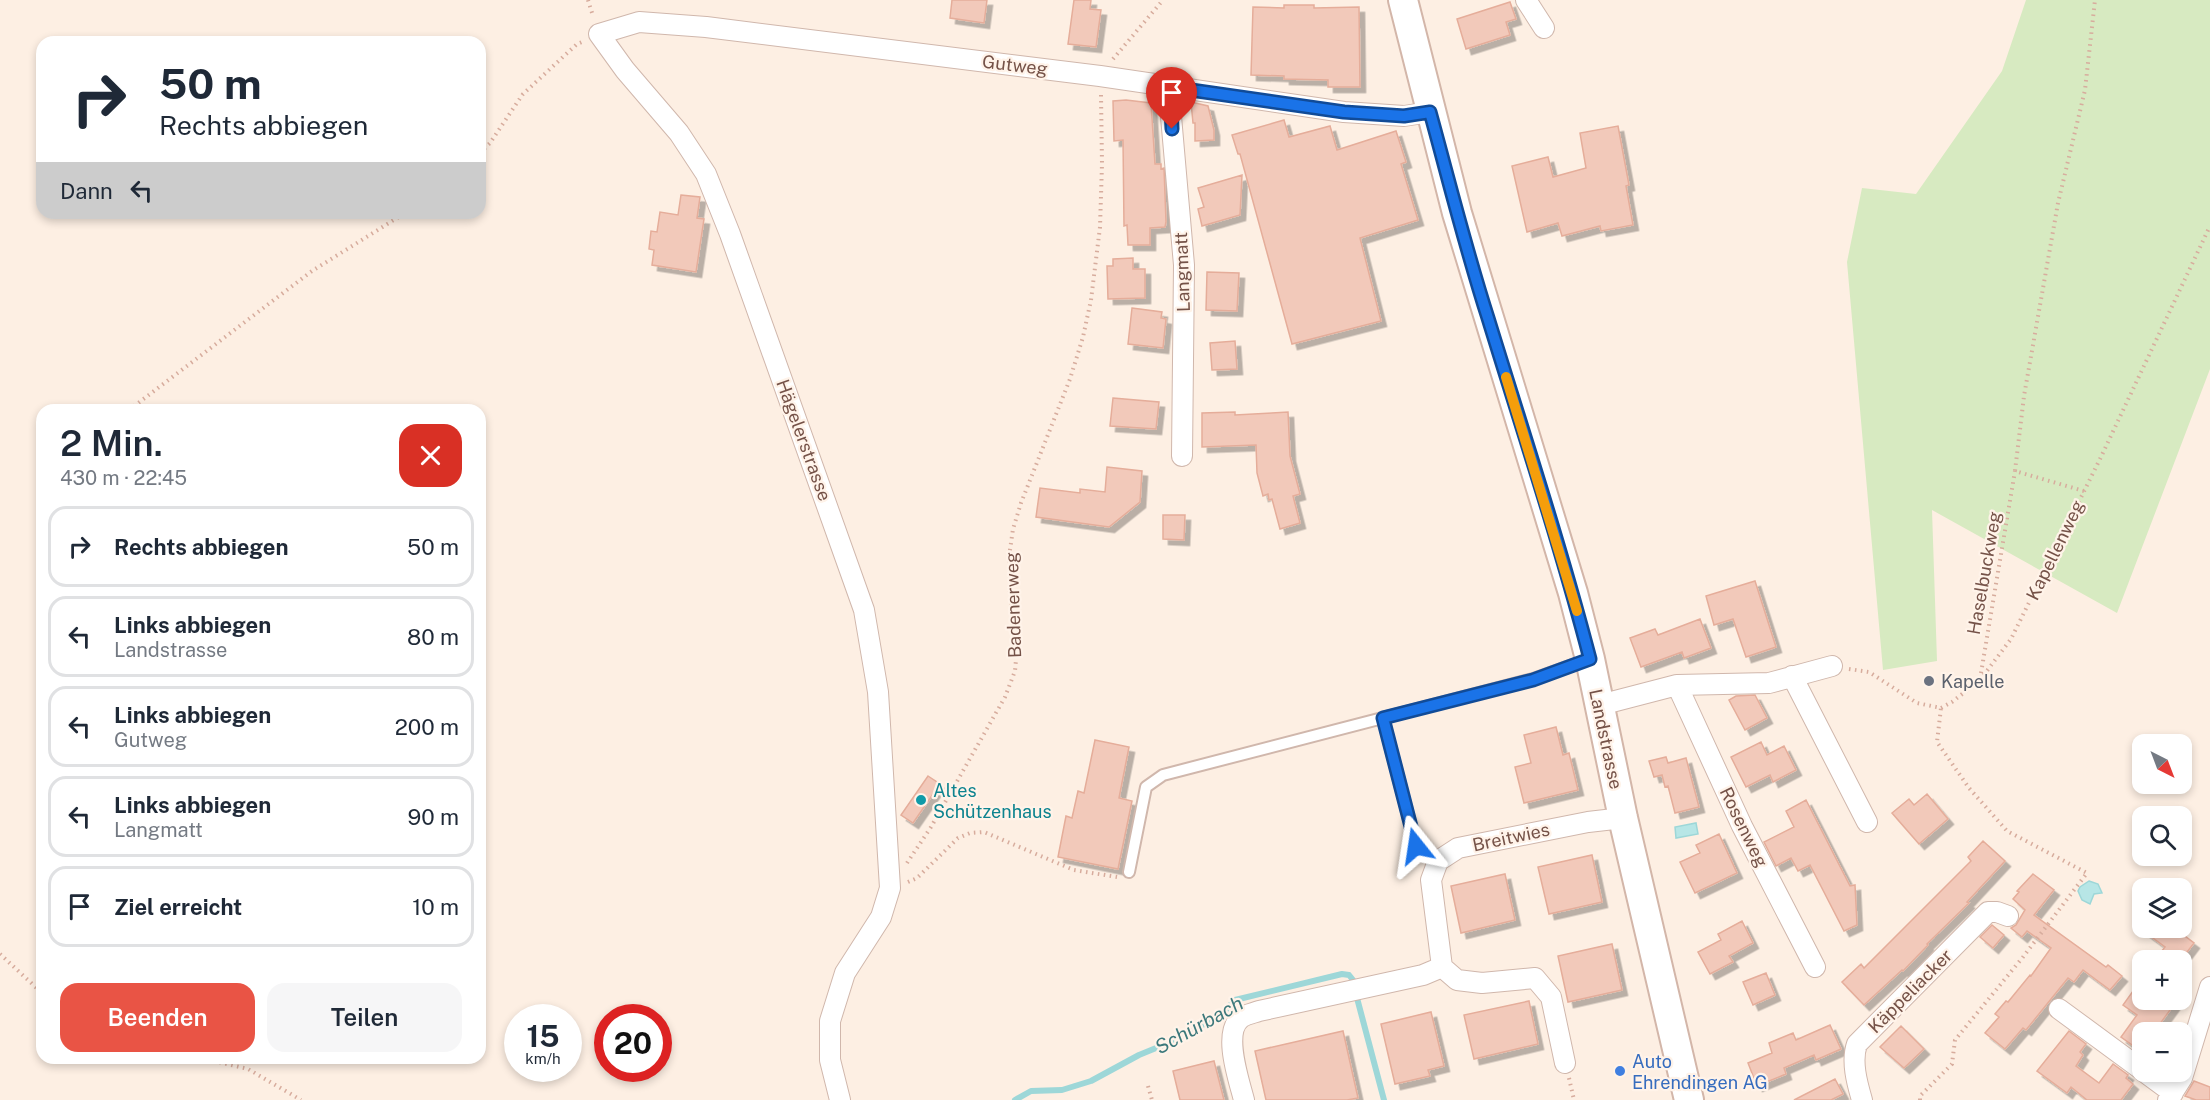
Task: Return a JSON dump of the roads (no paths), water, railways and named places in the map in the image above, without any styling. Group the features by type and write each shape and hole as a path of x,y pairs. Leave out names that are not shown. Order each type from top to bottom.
{"main road":[{"name":"Landstrasse","path":"1403,0 1430,112 1487,317 1573,593 1590,659 1623,818 1689,1100"}],"street":[{"path":"1526,0 1544,27"},
{"name":"Gutweg","path":"599,34 639,22 706,27 1100,76 1344,112 1404,116 1430,112"},
{"name":"Hägelerstrasse","path":"599,34 625,70 679,133 706,174 734,245 864,610 878,692 891,888 880,917 845,973 830,1021 830,1060 840,1100"},
{"name":"Langmatt","path":"1170,87 1184,265 1182,456"},
{"path":"1600,705 1677,685 1769,682 1832,666"},
{"path":"1792,676 1867,822"},
{"name":"Rosenweg","path":"1677,685 1742,826 1815,967"},
{"name":"Breitwies","path":"1438,861 1458,848 1588,822 1623,818"},
{"path":"1438,861 1431,880 1442,966 1457,981 1482,983 1535,978 1551,998 1565,1063"},
{"name":"Käppeliacker","path":"1863,1100 1858,1088 1854,1054 1857,1044 1988,912 2008,916"},
{"path":"1244,1100 1232,1041 1233,1027 1241,1017 1423,975 1442,966"},
{"path":"2155,1082 2171,1097 2182,1078 2210,987"},
{"path":"2059,1009 2132,1062"}],"lane":[{"path":"1129,872 1146,787 1163,775 1533,680 1590,659"},
{"path":"1383,718 1416,846 1438,861"}],"water":[{"path":"1696,823 1698,834 1676,838 1675,827"},
{"path":"2089,881 2098,884 2102,893 2094,894 2090,904 2082,900 2078,891"}],"waterway":[{"name":"Schürbach","path":"1015,1100 1031,1091 1062,1090 1091,1081 1139,1055 1178,1039 1222,1014 1235,1000 1342,974 1349,975 1353,980"},
{"name":"Schürbach","path":"1357,998 1384,1100"}],"place":[{"name":"Kapelle","path":"1929,681"},
{"name":"Altes Schützenhaus","path":"921,800"},
{"name":"Auto Ehrendingen AG","path":"1620,1071"}]}
